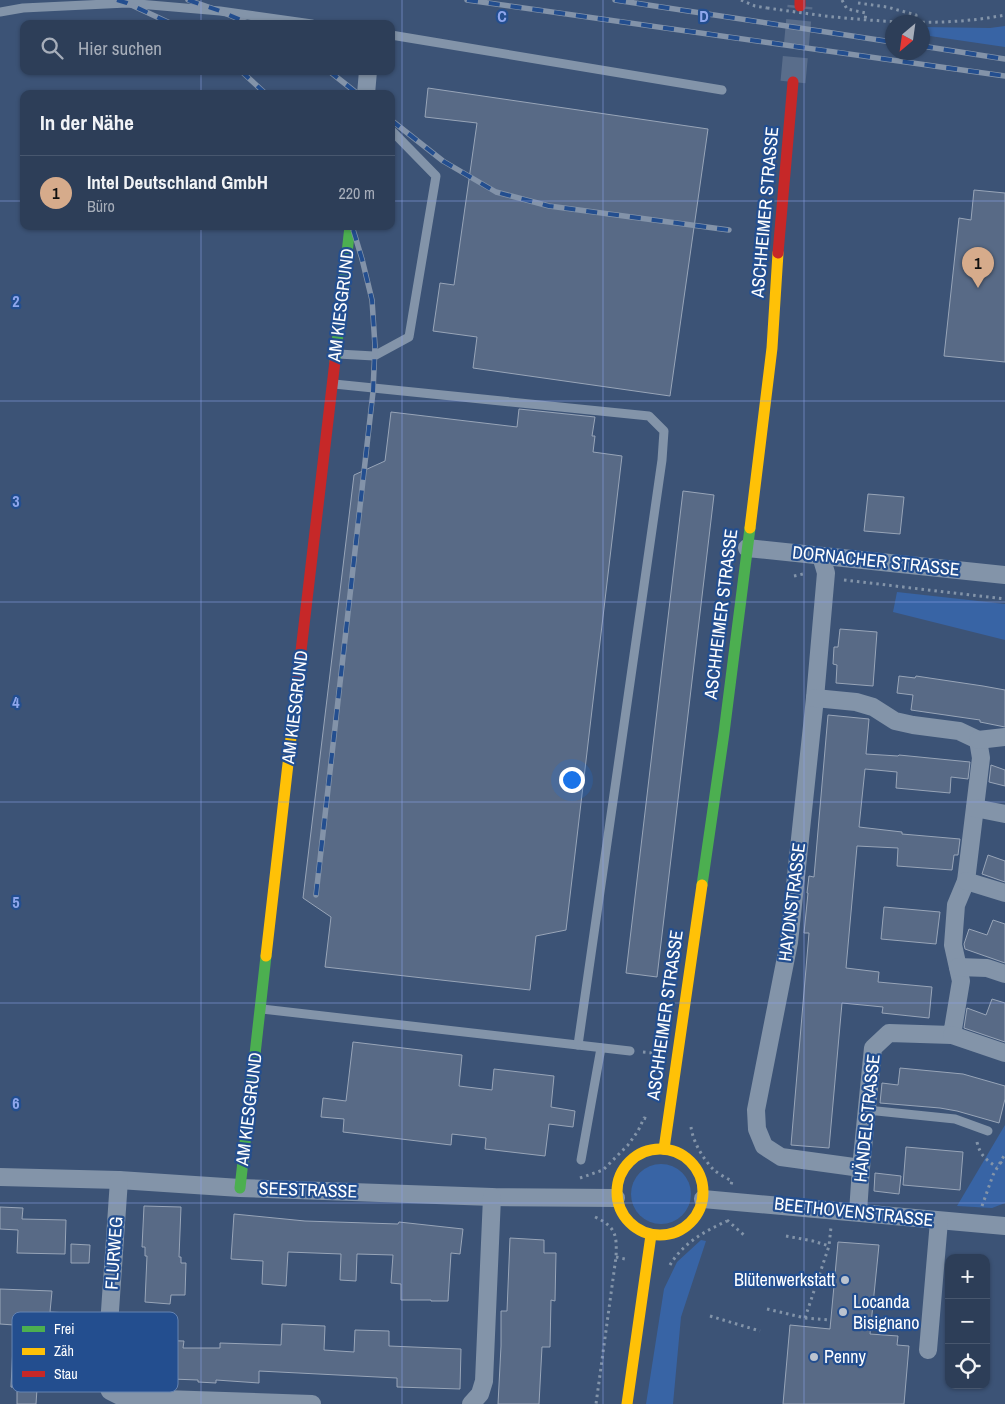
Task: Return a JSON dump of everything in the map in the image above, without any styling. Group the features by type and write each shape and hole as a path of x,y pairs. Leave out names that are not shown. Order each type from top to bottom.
{"main road":[{"name":"ASCHHEIMER STRASSE","path":"664,1149 724,733 772,348 780,227 793,82"},
{"name":"AM KIESGRUND","path":"240,1188 350,230"},
{"path":"651,1149 664,1149 678,1153 689,1160 698,1171 703,1185 703,1199 699,1212 690,1223 679,1231 666,1235 651,1235 639,1230 628,1222 620,1211 616,1198 617,1185 621,1172 628,1162 639,1154 651,1149"},
{"path":"627,1404 651,1235"}],"street":[{"path":"366,90 368,75"},
{"name":"DORNACHER STRASSE","path":"747,548 824,564 1005,575"},
{"name":"HAYDNSTRASSE","path":"824,564 815,698 789,942 756,1110 757,1129 764,1146 781,1158 861,1168"},
{"path":"815,698 856,702 873,707 895,721 959,731 978,740 1005,737"},
{"path":"952,1036 961,981 953,945 956,905 966,880 981,758 978,740"},
{"path":"975,808 1005,814"},
{"path":"966,880 1005,893"},
{"path":"958,967 987,968 1005,974"},
{"name":"HÄNDELSTRASSE","path":"858,1212 873,1048 889,1033 952,1036 1005,1054"},
{"name":"SEESTRASSE","path":"0,1177 118,1180 240,1188 492,1197 616,1198"},
{"name":"FLURWEG","path":"110,1312 118,1180"},
{"path":"471,1404 480,1394 484,1381 492,1197"},
{"name":"BEETHOVENSTRASSE","path":"703,1199 1005,1226"},
{"path":"928,1350 939,1221"},
{"name":"FLURWEG","path":"112,1392 120,1396 133,1398 312,1404"}],"lane":[{"path":"0,12 24,8 127,3 220,11 284,20"},
{"path":"395,37 722,90"},
{"path":"335,354 374,356 409,337 436,176 395,134"},
{"path":"332,384 649,416 664,431 662,460 578,1045"},
{"path":"260,1009 630,1051"},
{"path":"581,1160 601,1048"},
{"path":"867,1110 955,1119 988,1130"}],"path":[{"path":"741,0 755,6 767,8 825,16 885,21"},
{"path":"842,0 847,10 866,13 865,20"},
{"path":"858,3 887,7 916,15"},
{"path":"930,22 971,20 1005,15"},
{"path":"794,576 810,572 824,564 844,581 1005,599"},
{"path":"642,1052 654,1053"},
{"path":"596,1404 617,1238 607,1223 590,1214 592,1174 603,1170 628,1145 644,1118"},
{"path":"978,1127 976,1140 979,1152 986,1160 997,1167"},
{"path":"981,1211 993,1175 1005,1154"},
{"path":"1000,1162 1005,1166"},
{"path":"805,1318 829,1246 834,1210"},
{"path":"728,1220 745,1236"},
{"path":"786,1236 829,1246"},
{"path":"767,1309 805,1318 831,1320"},
{"path":"710,1316 760,1331"}],"shaded area":[{"path":"1005,26 1005,47 930,36 930,27 990,28"},
{"path":"897,592 1005,604 1005,640 893,612"},
{"path":"1005,1125 1005,1203 992,1208 957,1206"},
{"path":"655,1164 667,1164 678,1169 686,1177 691,1188 689,1206 678,1219 667,1224 655,1224 644,1219 636,1211 631,1200 631,1188 636,1177 644,1169"},
{"path":"701,1240 706,1241 681,1317 673,1404 646,1404 664,1289 677,1262"}],"building":[{"path":"428,88 708,129 670,396 473,368 477,337 433,331 440,283 454,285 477,123 425,117"},
{"path":"974,190 1005,193 1005,362 944,356 959,218 971,220"},
{"path":"519,409 595,417 592,436 595,436 593,452 622,456 566,930 536,936 530,990 325,967 331,917 303,898 354,475 385,461 391,412 517,427"},
{"path":"683,491 714,495 657,977 626,973"},
{"path":"868,494 904,497 900,534 864,531"},
{"path":"840,629 877,632 873,686 836,683 837,665 833,664 834,647 838,647"},
{"path":"899,676 915,678 916,676 1005,690 1005,727 980,722 980,720 911,710 913,695 897,693"},
{"path":"828,715 869,719 866,754 899,755 970,762 968,779 951,777 950,793 896,788 897,772 865,769 859,827 902,832 902,834 960,839 958,855 954,855 952,870 897,866 898,848 857,846 846,968 879,972 878,982 932,987 929,1018 882,1013 883,1007 842,1003 829,1148 791,1145 809,933 804,933 807,893 809,876 814,877"},
{"path":"991,765 1005,770 1005,786 989,782"},
{"path":"988,855 1005,861 1005,882 982,874"},
{"path":"884,907 940,912 936,944 881,939"},
{"path":"993,920 1005,924 1005,963 965,949 964,944 969,929 987,935"},
{"path":"992,999 1005,1003 1005,1042 964,1028 967,1008 986,1015"},
{"path":"353,1042 462,1055 459,1086 492,1090 494,1069 554,1076 551,1107 575,1111 573,1127 549,1124 545,1156 485,1149 486,1138 452,1134 451,1145 343,1132 344,1119 321,1117 323,1098 346,1101"},
{"path":"900,1068 963,1074 1005,1086 1005,1099 999,1123 940,1108 880,1103 882,1083 898,1085"},
{"path":"906,1147 963,1152 960,1190 903,1185"},
{"path":"875,1173 901,1176 899,1194 874,1191"},
{"path":"144,1206 181,1207 179,1257 181,1257 181,1263 186,1263 185,1295 171,1295 170,1304 145,1302 147,1256 145,1256 145,1247 142,1247"},
{"path":"0,1207 23,1208 22,1219 66,1220 65,1254 17,1253 18,1230 0,1229"},
{"path":"234,1214 305,1221 398,1224 399,1222 463,1229 460,1254 451,1253 448,1301 401,1300 401,1284 391,1283 393,1255 357,1254 356,1281 340,1280 341,1254 288,1252 286,1286 262,1284 263,1261 231,1259"},
{"path":"510,1238 544,1240 544,1253 556,1253 555,1301 551,1300 550,1347 542,1347 539,1404 498,1404 501,1311 507,1311"},
{"path":"838,1242 879,1245 870,1334 898,1336 897,1345 909,1346 904,1404 783,1404 790,1325 830,1329"},
{"path":"71,1244 90,1245 89,1263 71,1263"},
{"path":"0,1289 52,1291 50,1312 12,1312 12,1325 0,1324"},
{"path":"282,1324 325,1326 324,1350 354,1352 355,1330 389,1331 389,1346 461,1349 460,1389 397,1387 397,1378 259,1371 259,1383 216,1380 216,1383 178,1379 178,1341 184,1341 183,1348 220,1348 220,1343 281,1345"},
{"path":"17,1392 37,1392 36,1404 17,1404"}],"tunnel":[{"path":"793,82 800,6"}],"railway":[{"path":"117,0 163,20"},
{"path":"188,0 241,20"},
{"path":"467,0 1005,76"},
{"path":"615,0 885,41"},
{"path":"930,47 1005,59"},
{"path":"245,75 262,90"},
{"path":"334,75 353,90"},
{"path":"395,123 443,161 496,192 549,206 729,230"},
{"path":"316,895 373,392 375,346 372,300 353,230"}],"traffic: fast":[{"path":"335,361 350,230"},
{"path":"702,885 724,733 750,528"},
{"path":"240,1188 266,956"}],"traffic: slow":[{"path":"750,528 772,348 778,253"},
{"path":"266,956 297,685"},
{"path":"664,1149 702,885"},
{"path":"660,1149 677,1152 691,1161 700,1175 703,1192 700,1209 691,1223 677,1232 660,1235 643,1232 629,1223 620,1209 617,1192 620,1175 629,1161 643,1152 660,1149"},
{"path":"627,1404 651,1235"}],"traffic: jam":[{"path":"800,0 800,6"},
{"path":"778,253 793,82"},
{"path":"297,685 335,361"}],"place":[{"name":"Intel Deutschland GmbH","path":"978,288"},
{"name":"Blütenwerkstatt","path":"845,1280"},
{"name":"Locanda Bisignano","path":"843,1312"},
{"name":"Penny","path":"814,1357"}]}
